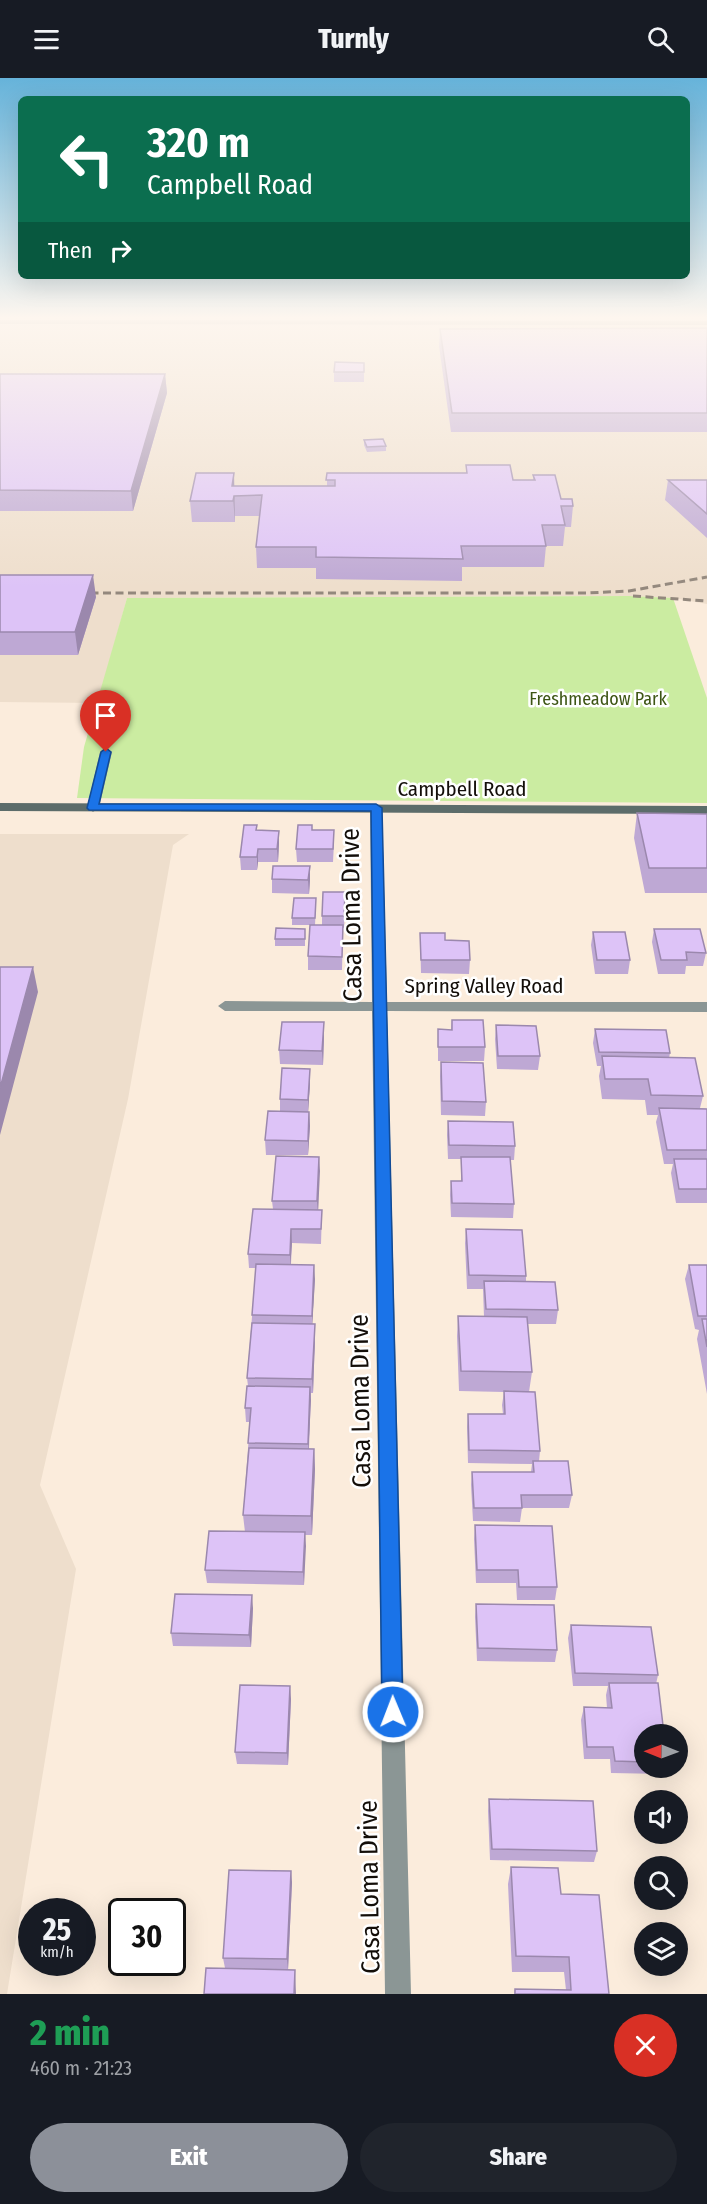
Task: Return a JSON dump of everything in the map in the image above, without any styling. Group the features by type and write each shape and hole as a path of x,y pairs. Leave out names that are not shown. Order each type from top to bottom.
{"main road":[{"name":"Campbell Road","path":"0,807 707,810"}],"street":[{"path":"93,808 106,752"},
{"name":"Casa Loma Drive","path":"376,808 398,1994"},
{"name":"Spring Valley Road","path":"225,1006 707,1007"}],"shaded area":[{"path":"0,408 707,408 707,604 673,598 629,596 127,598 98,703 0,702"},
{"path":"0,834 189,834 173,845 128,1099 40,1485 76,1569 23,1898 18,1898 18,1926 7,1994 0,1994"}],"green space":[{"name":"Freshmeadow Park","path":"629,596 673,598 707,698 707,803 77,798 84,747 127,598"}],"building":[{"path":"0,408 155,408 131,491 0,490"},
{"path":"451,408 707,408 707,413 452,413"},
{"path":"383,439 386,446 367,447 364,440"},
{"path":"466,465 510,465 513,480 535,480 533,475 555,475 561,499 572,499 573,506 561,506 565,525 542,525 546,546 461,546 463,559 316,557 316,547 256,547 262,495 234,496 233,501 190,501 196,473 234,473 232,486 335,486 335,480 326,480 327,473 467,473"},
{"path":"668,480 707,480 707,514"},
{"path":"0,575 93,575 75,632 0,632"},
{"path":"637,813 707,814 707,868 649,868"},
{"path":"244,825 257,825 256,830 279,831 277,849 258,849 257,857 240,857"},
{"path":"298,825 312,825 312,830 334,830 333,849 296,849"},
{"path":"273,866 310,866 308,880 272,879"},
{"path":"323,892 345,892 344,916 322,916"},
{"path":"294,898 316,898 315,918 292,918"},
{"path":"310,925 343,925 342,957 308,956"},
{"path":"276,928 305,929 305,939 275,939"},
{"path":"654,929 700,929 706,953 686,952 687,960 661,960"},
{"path":"593,932 625,932 630,960 597,960"},
{"path":"420,933 445,933 445,940 469,941 470,960 421,960"},
{"path":"0,967 33,967 0,1088"},
{"path":"452,1020 483,1020 485,1047 438,1047 438,1029 452,1030"},
{"path":"282,1022 324,1022 322,1051 279,1050"},
{"path":"496,1025 536,1026 540,1056 498,1056"},
{"path":"595,1029 666,1030 670,1053 599,1052"},
{"path":"602,1056 695,1058 703,1096 651,1095 648,1079 605,1079"},
{"path":"441,1062 483,1063 486,1102 442,1101"},
{"path":"282,1068 310,1069 308,1100 280,1099"},
{"path":"659,1108 707,1109 707,1150 667,1150"},
{"path":"268,1111 309,1112 308,1141 265,1140"},
{"path":"448,1121 513,1122 515,1146 449,1145"},
{"path":"276,1156 319,1157 317,1201 272,1201"},
{"path":"461,1157 510,1157 514,1204 452,1203 451,1181 462,1181"},
{"path":"674,1159 707,1159 707,1189 679,1189"},
{"path":"253,1209 322,1210 321,1229 291,1229 290,1255 248,1254"},
{"path":"466,1229 522,1230 526,1276 469,1275"},
{"path":"256,1264 314,1265 312,1316 252,1315"},
{"path":"689,1265 707,1265 707,1316 698,1316"},
{"path":"484,1281 555,1282 558,1310 486,1309"},
{"path":"458,1316 527,1317 532,1372 461,1371"},
{"path":"702,1319 707,1319 707,1347"},
{"path":"252,1323 315,1324 312,1379 247,1378"},
{"path":"247,1386 310,1387 308,1444 248,1443 251,1408 245,1408"},
{"path":"504,1391 535,1392 540,1451 469,1450 468,1414 505,1414"},
{"path":"249,1448 314,1449 311,1516 243,1515"},
{"path":"533,1461 568,1461 572,1495 521,1495 522,1508 474,1508 472,1472 534,1472"},
{"path":"475,1525 552,1526 557,1587 519,1587 518,1570 477,1570"},
{"path":"209,1531 305,1532 303,1572 205,1570"},
{"path":"175,1594 252,1595 249,1635 171,1633"},
{"path":"476,1604 554,1605 557,1650 478,1648"},
{"path":"571,1625 651,1627 658,1675 575,1673"},
{"path":"609,1683 658,1683 663,1724 634,1724 634,1762 615,1761 613,1747 587,1747 584,1707 612,1708"},
{"path":"240,1685 290,1686 287,1753 235,1752"},
{"path":"489,1799 593,1801 597,1851 492,1849"},
{"path":"511,1867 558,1868 561,1894 599,1895 609,1994 515,1994 515,1989 571,1990 569,1957 516,1956"},
{"path":"229,1870 291,1871 287,1959 223,1958"},
{"path":"206,1968 295,1970 294,1994 204,1994"}],"railway":[{"path":"78,593 586,593 629,591 707,577"},
{"path":"633,596 707,601"}],"route":[{"path":"106,752 93,808 376,808 393,1712"}]}
